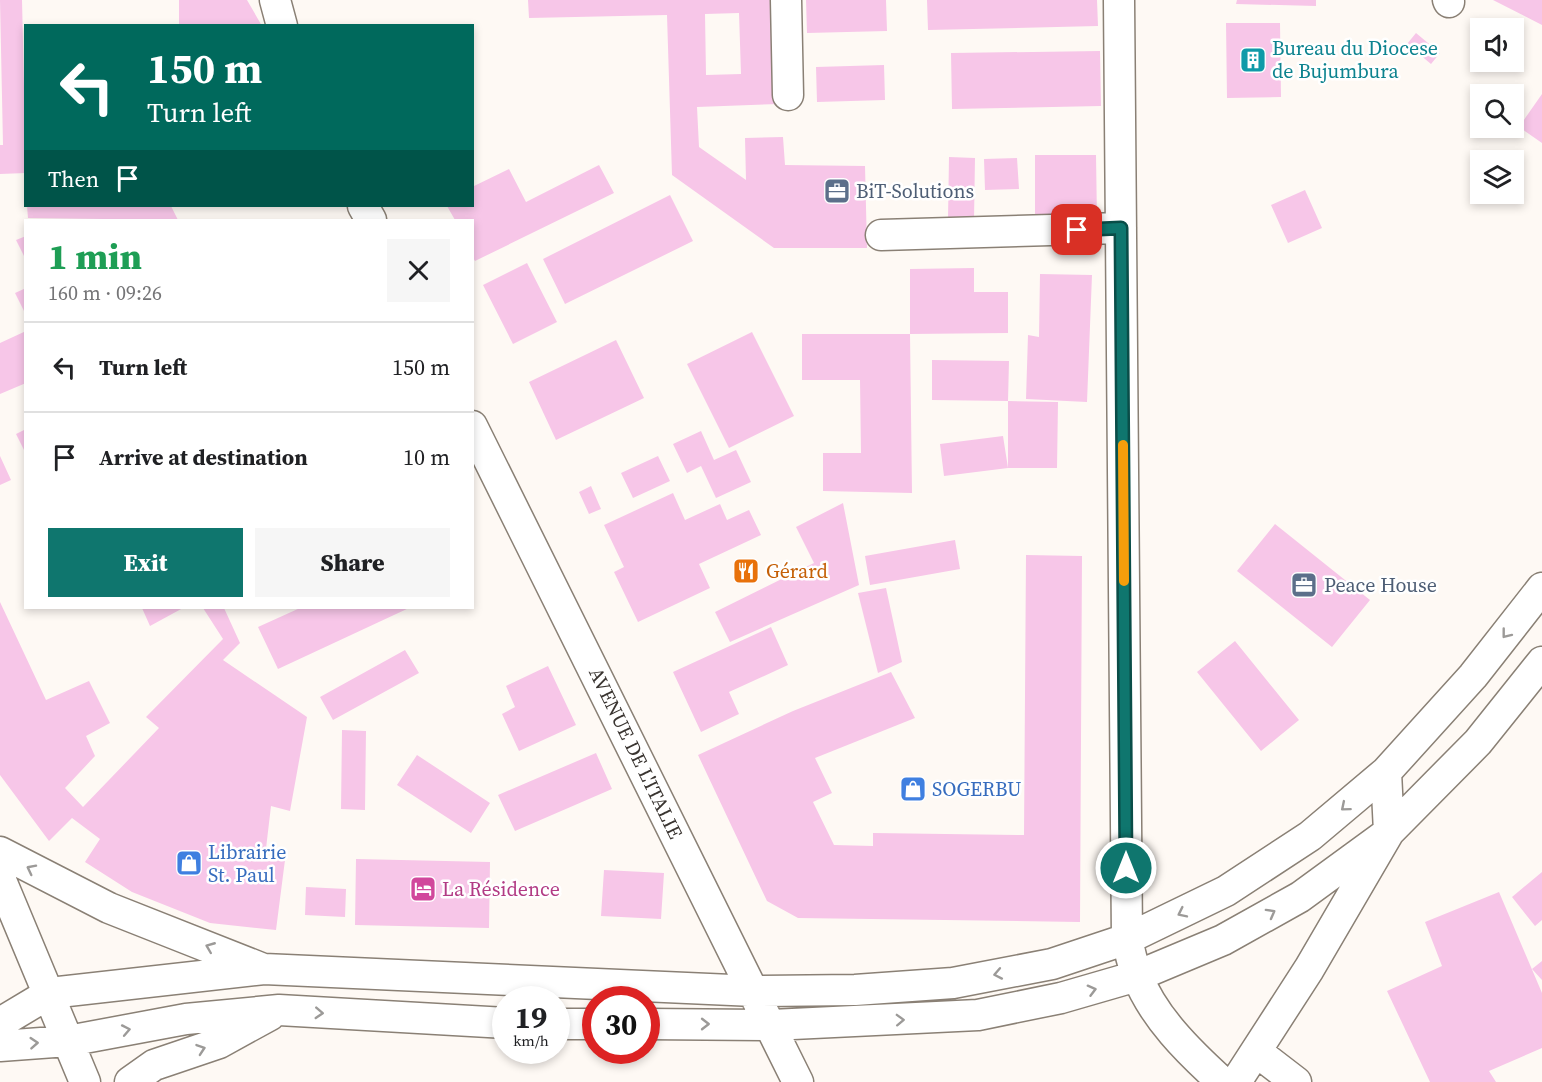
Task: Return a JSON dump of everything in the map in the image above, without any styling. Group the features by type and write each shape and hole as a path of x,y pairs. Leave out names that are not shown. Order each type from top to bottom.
{"street":[{"path":"275,0 281,24"},
{"path":"786,0 788,95"},
{"path":"1119,0 1127,939 1137,976 1176,1036 1222,1082"},
{"path":"881,235 1121,228"},
{"name":"AVENUE DE L'ITALIE","path":"474,430 772,1025 798,1082"},
{"path":"0,1023 50,993 264,969 754,991 855,990 953,983 1052,964 1127,939 1226,891 1310,837 1386,772 1473,676 1542,588"},
{"path":"660,1024 772,1025 978,1015 1061,998 1137,976 1223,940 1300,897 1389,832 1478,742 1542,663"},
{"path":"1236,1082 1257,1052 1389,832 1386,772"},
{"path":"0,852 109,908 264,969"},
{"path":"0,878 86,1082"},
{"path":"130,1082 154,1065 219,1043 279,1010"},
{"path":"0,1046 68,1041 186,1019 279,1010 492,1022"},
{"path":"1257,1052 1296,1082"}],"building":[{"path":"0,0 22,0 24,173 0,174 0,145 3,145"},
{"path":"179,0 247,0 261,24 179,24"},
{"path":"528,0 775,0 779,104 697,107 699,147 746,180 745,138 783,137 785,165 865,166 867,248 774,248 672,175 667,15 529,18","holes":["739,13 741,74 706,75 705,14"]},
{"path":"806,0 886,0 887,31 807,33"},
{"path":"927,0 1097,0 1098,26 928,30"},
{"path":"1237,0 1316,0 1316,6 1236,4"},
{"path":"1493,0 1542,0 1542,25"},
{"name":"Bureau du Diocese de Bujumbura","path":"1226,23 1280,23 1281,97 1227,98"},
{"path":"1416,33 1440,53 1431,64 1407,44"},
{"path":"1100,51 1101,106 952,109 951,53"},
{"path":"884,65 885,100 817,102 816,67"},
{"path":"1542,94 1542,143 1524,130 1524,120"},
{"path":"1035,155 1096,155 1097,220 1035,220"},
{"path":"949,157 975,158 974,220 948,219"},
{"path":"1017,158 1019,189 985,190 984,159"},
{"path":"599,165 614,193 475,261 474,219 454,219 448,207 474,207 474,186 509,169 526,202"},
{"path":"1305,190 1322,228 1288,243 1271,205"},
{"path":"670,195 693,241 565,304 543,259"},
{"path":"27,207 172,207 178,219 103,219 28,218"},
{"path":"24,237 24,256 16,240"},
{"path":"527,263 557,322 513,344 483,285"},
{"path":"974,268 974,292 1008,292 1008,333 910,334 910,269"},
{"path":"1040,274 1092,275 1087,402 1026,399 1028,335 1039,337"},
{"path":"24,289 24,311 15,293"},
{"path":"24,332 24,384 0,394 0,343"},
{"path":"752,332 794,416 729,448 687,364"},
{"path":"802,334 910,334 912,493 823,491 823,453 861,453 860,380 802,380"},
{"path":"616,340 644,398 556,440 529,382"},
{"path":"932,360 1009,361 1008,401 932,400"},
{"path":"1008,401 1058,402 1057,468 1008,468"},
{"path":"24,430 24,450 16,434"},
{"path":"701,431 714,460 736,450 751,482 716,498 701,466 687,473 673,444"},
{"path":"1003,436 1008,468 944,476 940,444"},
{"path":"0,456 11,480 0,485"},
{"path":"658,456 670,481 633,498 621,473"},
{"path":"591,486 601,509 589,514 579,492"},
{"path":"673,493 685,520 720,504 727,520 749,510 761,535 699,564 710,588 638,622 614,572 624,567 604,525"},
{"path":"843,503 859,585 730,642 715,612 814,563 796,527"},
{"name":"Peace House","path":"1275,524 1370,600 1332,647 1237,571"},
{"path":"955,540 960,569 870,585 865,556"},
{"path":"1026,555 1082,556 1080,922 798,918 767,901 698,755 793,711 891,672 915,718 815,758 832,793 813,802 834,845 873,846 873,833 1024,835"},
{"path":"886,588 902,662 878,673 858,593"},
{"path":"0,602 46,700 89,681 110,723 86,736 95,756 65,788 83,807 159,728 146,717 223,639 204,609 224,609 240,643 223,660 307,717 290,811 271,806 265,857 285,860 276,930 210,923 132,892 85,862 100,839 72,818 49,841 0,775"},
{"path":"142,609 181,609 150,626"},
{"path":"298,609 407,609 278,669 258,627"},
{"path":"771,627 788,665 729,692 739,714 701,732 673,672"},
{"path":"1235,641 1299,720 1261,751 1197,672"},
{"path":"405,650 419,673 333,720 320,697"},
{"path":"548,666 576,725 519,751 502,714 515,707 506,686"},
{"path":"342,730 366,731 365,810 341,809"},
{"path":"596,753 612,789 515,831 498,795"},
{"path":"417,755 490,803 471,833 397,785"},
{"name":"La Résidence","path":"356,859 490,862 489,928 355,925"},
{"path":"604,870 664,873 661,919 601,916"},
{"path":"1542,872 1542,920 1535,926 1512,897"},
{"path":"306,887 346,889 345,917 305,915"},
{"path":"1499,892 1542,993 1542,1048 1489,1071 1496,1082 1430,1082 1387,991 1442,966 1425,922"},
{"path":"1542,961 1542,980 1532,969"}],"slow traffic":[{"path":"1123,445 1124,581"}],"place":[{"name":"Bureau du Diocese de Bujumbura","path":"1253,60"},
{"name":"BiT-Solutions","path":"837,191"},
{"name":"Gérard","path":"746,571"},
{"name":"Peace House","path":"1304,585"},
{"name":"SOGERBU","path":"913,789"},
{"name":"Librairie St. Paul","path":"189,863"},
{"name":"La Résidence","path":"423,889"}],"route":[{"path":"1077,230 1121,228 1126,868"}]}
